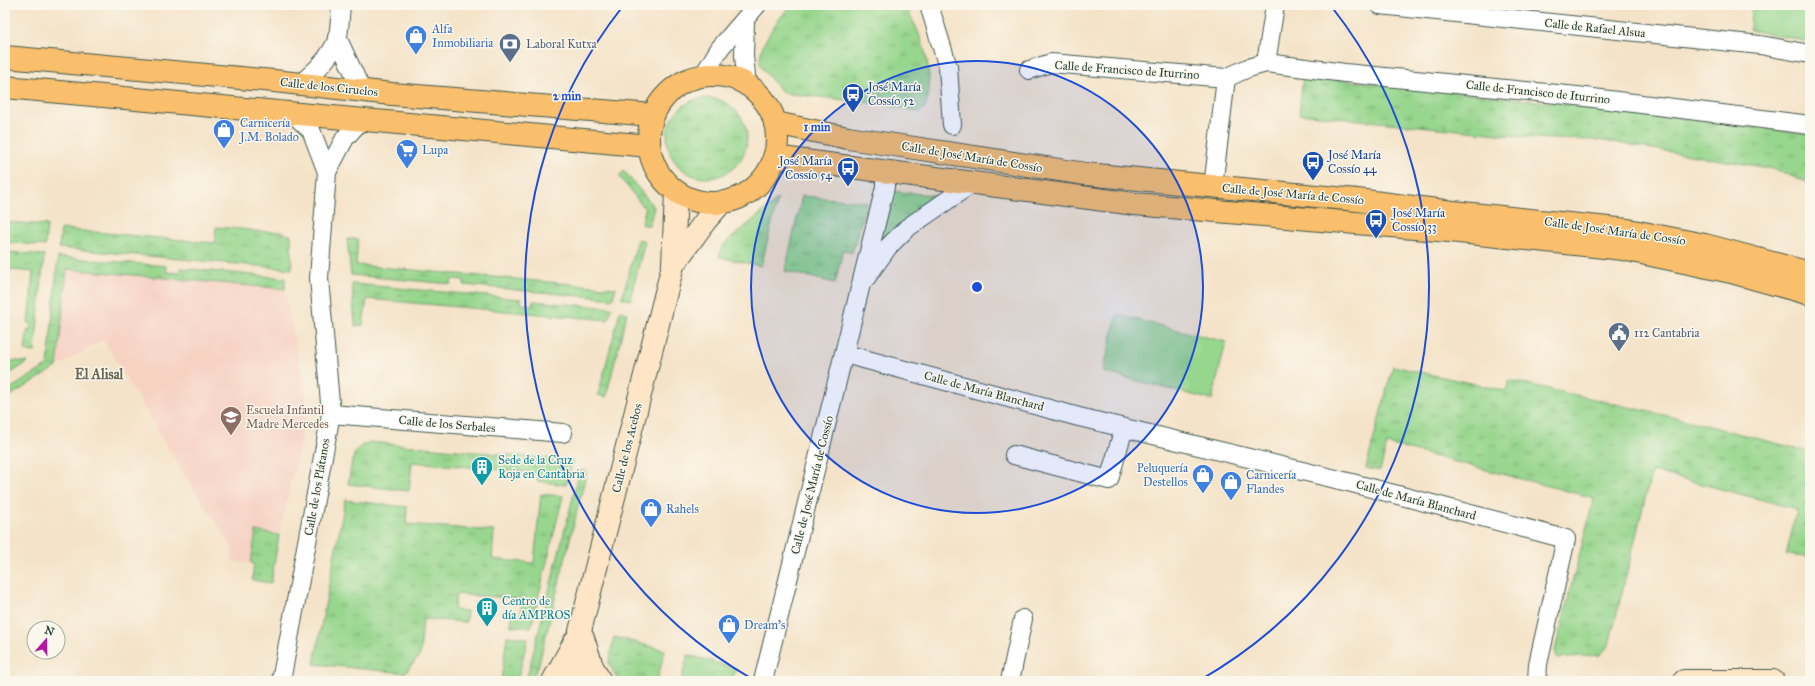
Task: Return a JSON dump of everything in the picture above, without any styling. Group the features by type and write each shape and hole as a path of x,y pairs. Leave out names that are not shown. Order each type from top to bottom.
{"main road":[{"name":"Calle de los Ciruelos","path":"5,57 362,91 653,115"},
{"path":"703,76 730,78 747,85 762,98 775,123 777,145 774,157 764,177 756,186 743,196 722,202 713,203 696,201 676,192 659,174 651,157 649,146 649,131 653,115 660,102 675,87 687,80 703,76"},
{"path":"5,87 649,146"},
{"name":"Calle de José María de Cossío","path":"775,123 848,138 1086,174 1357,200 1453,212 1628,230 1705,244 1810,273"},
{"name":"Calle de José María de Cossío","path":"774,157 1135,204 1355,222 1623,249 1731,272 1810,294"},
{"name":"Calle de los Acebos","path":"575,681 580,631 672,266 676,192"},
{"name":"Calle de los Acebos","path":"672,266 706,220 722,202"},
{"path":"580,631 592,666 600,681"},
{"name":"Calle de los Acebos","path":"553,681 580,631"},
{"path":"1684,681 1773,681"}],"street":[{"path":"300,84 316,71 326,58 337,37 341,5"},
{"path":"703,76 720,48 757,5"},
{"path":"929,5 948,67 952,125"},
{"path":"1266,63 1275,5"},
{"name":"Calle de Rafael Alsua","path":"1380,5 1760,45 1810,54"},
{"path":"745,20 744,56 747,85"},
{"path":"337,37 362,91"},
{"name":"Calle de Francisco de Iturrino","path":"1029,70 1051,63 1226,78 1248,68 1266,63 1577,96 1810,125"},
{"path":"1213,186 1226,78"},
{"name":"Calle de los Plátanos","path":"292,113 311,130 327,172"},
{"name":"Calle de los Plátanos","path":"281,681 330,414 319,278 327,172 345,138 361,120"},
{"name":"Calle de José María de Cossío","path":"763,681 845,354 859,288 885,187 886,171"},
{"name":"Calle de José María de Cossío","path":"859,288 888,247 907,228 974,182"},
{"name":"Calle de María Blanchard","path":"845,354 1124,428 1352,483 1566,539 1538,664 1537,681"},
{"name":"Calle de los Serbales","path":"330,414 563,433"},
{"path":"1014,455 1109,480 1124,428"},
{"path":"1010,681 1023,620"}],"shaded area":[{"name":"Escuela Infantil Madre Mercedes","path":"67,269 285,289 308,407 279,535 271,583 252,580 254,564 232,561 233,548 180,468 103,339 57,367"}],"green space":[{"path":"791,5 905,5 919,35 928,66 929,88 925,106 920,112 881,104 783,93 761,66 760,56 762,48 770,32"},
{"path":"1751,5 1810,5 1810,42 1750,30"},
{"path":"1303,76 1576,105 1810,134 1810,183 1769,168 1598,140 1548,139 1299,114"},
{"path":"707,98 722,101 735,110 744,123 747,138 744,153 735,166 722,175 707,178 692,175 679,166 670,153 667,138 670,123 679,110 692,101"},
{"path":"624,171 654,207 649,226 642,224 645,209 619,176"},
{"path":"890,191 943,196 876,253"},
{"path":"802,196 867,202 852,253 843,250 835,283 785,271"},
{"path":"778,199 761,266 719,257 722,246"},
{"path":"5,222 47,225 45,246 5,242"},
{"path":"216,227 252,231 284,232 284,234 291,235 292,269 59,248 61,229 215,243"},
{"path":"347,239 358,239 356,265 616,288 613,299 464,285 464,280 452,279 451,284 351,275"},
{"path":"638,239 645,241 630,300 622,298"},
{"path":"8,252 44,255 35,352 25,351 27,331 30,331 31,324 28,323 33,272 5,269 5,256 8,256"},
{"path":"58,257 166,266 166,272 179,273 180,268 285,278 285,289 67,269 57,367 5,399 5,392 48,365"},
{"path":"352,284 521,299 521,304 533,305 533,301 612,308 608,320 367,299 363,325 355,326"},
{"path":"620,311 627,313 606,397 598,395"},
{"path":"1117,315 1226,342 1212,400 1103,372"},
{"path":"5,360 28,362 5,377"},
{"path":"1393,366 1506,391 1509,380 1686,420 1810,452 1810,557 1786,555 1797,509 1652,471 1609,645 1600,655 1557,658 1555,650 1594,498 1387,444 1380,471 1366,468"},
{"path":"370,442 573,461 566,485 537,481 538,473 412,462 409,491 348,484 351,464 355,453 363,445"},
{"path":"580,470 587,471 538,667 530,681 526,681"},
{"path":"541,494 563,496 531,627 511,626 512,615 521,616 522,599 456,594 454,610 467,611 466,622 423,619 420,655 405,673 314,664 345,500 407,507 406,524 494,531 492,559 534,563"},
{"path":"256,531 279,535 271,583 252,580 254,564 251,563"},
{"path":"507,636 528,638 517,681 501,681"},
{"path":"614,637 665,650 657,681 618,681 609,663"},
{"path":"688,655 736,668 732,681 681,681"}],"place":[{"name":"Alfa Inmobiliaria","path":"416,56"},
{"name":"Laboral Kutxa","path":"510,64"},
{"name":"José María Cossío 52","path":"853,114"},
{"name":"Carnicería J.M. Bolado","path":"224,150"},
{"name":"Lupa","path":"407,170"},
{"name":"José María Cossío 44","path":"1313,182"},
{"name":"José María Cossío 54","path":"848,188"},
{"name":"José María Cossío 33","path":"1376,240"},
{"name":"112 Cantabria","path":"1619,352"},
{"name":"Escuela Infantil Madre Mercedes","path":"231,436"},
{"name":"Sede de la Cruz Roja en Cantabria","path":"482,486"},
{"name":"Peluquería Destellos","path":"1203,494"},
{"name":"Carnicería Flandes","path":"1231,502"},
{"name":"Rahels","path":"651,528"},
{"name":"Centro de día AMPROS","path":"487,628"},
{"name":"Dream's","path":"729,644"}],"district":[{"name":"El Alisal","path":"99,374"}]}
